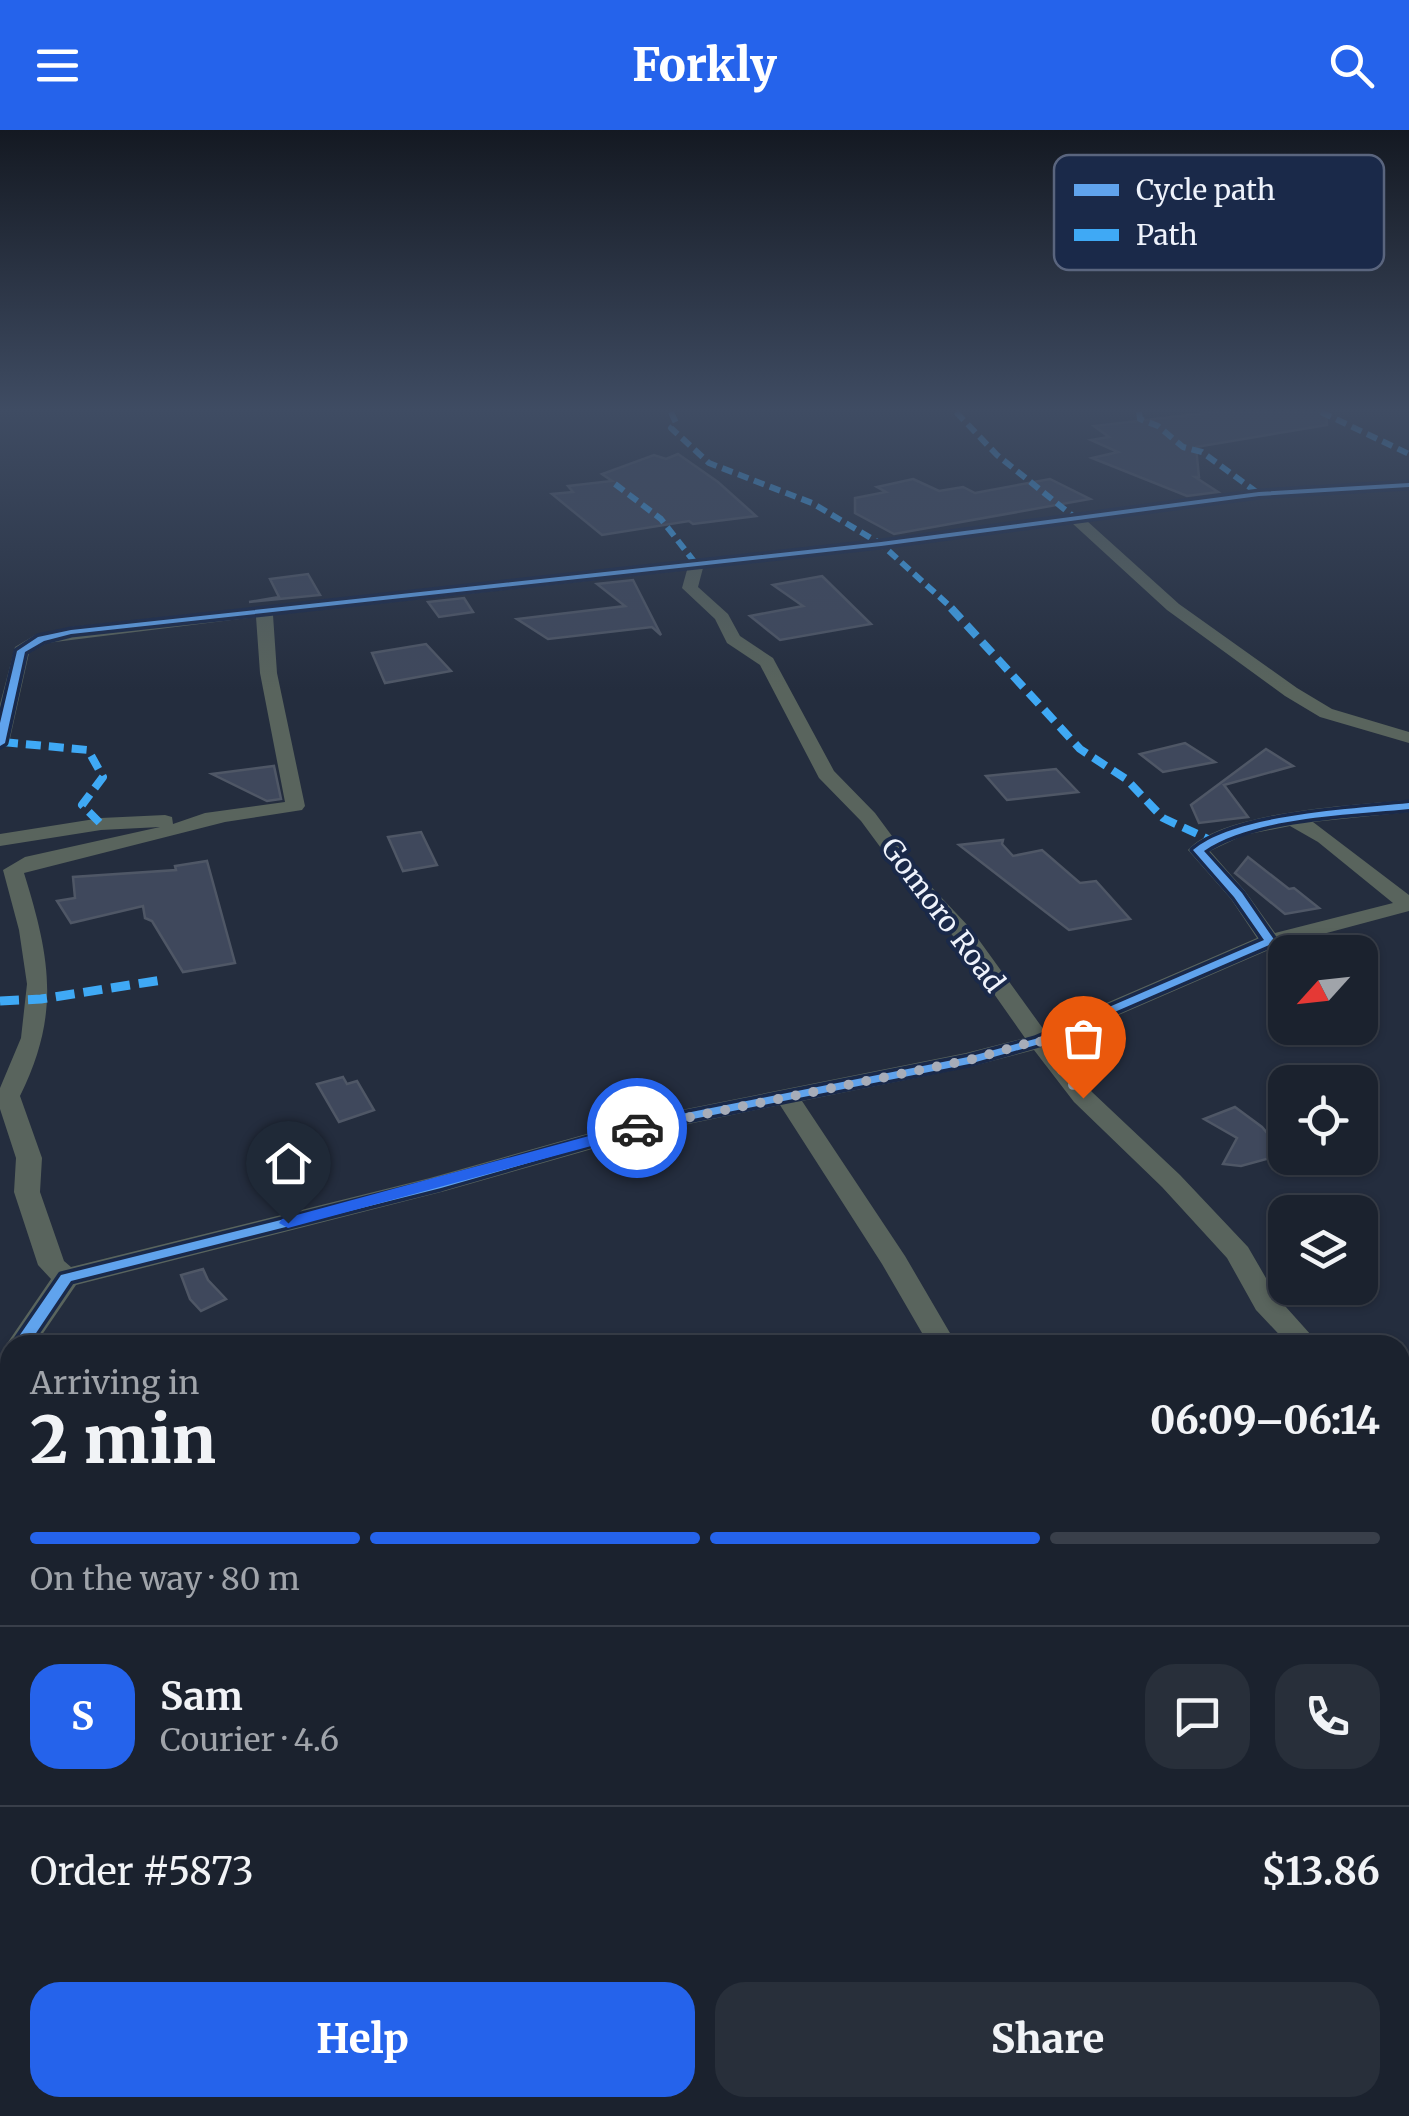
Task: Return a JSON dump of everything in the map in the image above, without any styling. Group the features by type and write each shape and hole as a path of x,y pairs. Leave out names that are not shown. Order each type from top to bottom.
{"street":[{"path":"0,743 21,651 41,638 882,544 1173,505"},
{"path":"1074,517 1173,608 1291,692 1326,713 1409,738"},
{"name":"Gomoro Road","path":"696,564 690,588 722,618 733,639 768,662 826,774 868,816 916,882 962,934 1083,1098 1238,1253 1266,1303 1296,1335"},
{"path":"66,1278 52,1265 28,1192 29,1158 8,1096 26,1064 40,999 37,950 12,870 32,861 108,847 218,818 295,806 290,763 270,683 262,625 265,612"},
{"path":"1268,938 1238,894 1198,850 1208,840 1293,819 1409,806"},
{"path":"0,840 101,824 218,818"},
{"path":"1293,819 1325,838 1409,905 1293,935"},
{"path":"27,1335 66,1278 436,1186 651,1124 969,1060 1039,1040 1268,942"},
{"path":"788,1099 938,1335"}],"building":[{"path":"565,505 743,505 756,516 693,524 689,521 602,535"},
{"path":"855,505 1058,505 894,534 855,513"},
{"path":"308,574 320,595 249,602 279,597 270,579"},
{"path":"822,576 871,624 780,640 750,616 803,606 773,585"},
{"path":"633,580 661,635 652,627 548,639 517,619 625,606 597,584"},
{"path":"464,598 473,612 439,617 428,602"},
{"path":"426,644 451,671 385,683 372,653"},
{"path":"1185,743 1215,762 1163,772 1140,754"},
{"path":"1266,749 1293,766 1224,785 1248,817 1199,823 1191,805"},
{"path":"274,766 281,799 267,801 212,774"},
{"path":"1056,769 1078,792 1007,800 986,776"},
{"path":"421,832 437,865 403,871 388,837"},
{"path":"1003,840 1013,856 1042,850 1080,883 1096,881 1130,919 1069,930 959,845"},
{"path":"1248,857 1319,908 1285,914 1235,873"},
{"path":"207,861 235,963 183,972 152,921 145,918 143,906 71,923 57,901 75,898 73,877 176,870 175,866"},
{"path":"343,1077 347,1084 357,1081 374,1110 339,1122 317,1084"},
{"path":"1235,1107 1268,1134 1268,1159 1241,1166 1223,1164 1237,1138 1204,1119"},
{"path":"203,1269 226,1299 201,1311 190,1299 181,1275"}],"marked path":[{"path":"645,505 696,564"},
{"path":"815,505 881,544 963,619 1080,749 1126,779 1163,818 1208,839"},
{"path":"1059,505 1074,517"},
{"path":"3,742 88,750 103,777 82,805 101,824"},
{"path":"0,1001 41,999 162,980"}],"cycle path":[{"path":"0,743 21,651 41,639 71,632 881,544 1178,505"},
{"path":"27,1335 66,1278 436,1185 651,1124 969,1060 1039,1041 1270,941 1238,895 1198,850 1237,831 1265,824 1409,806"}],"way so far":[{"path":"637,1128 969,1060 1039,1040 1083,1098"}],"route":[{"path":"288,1223 436,1186 637,1128"}]}
